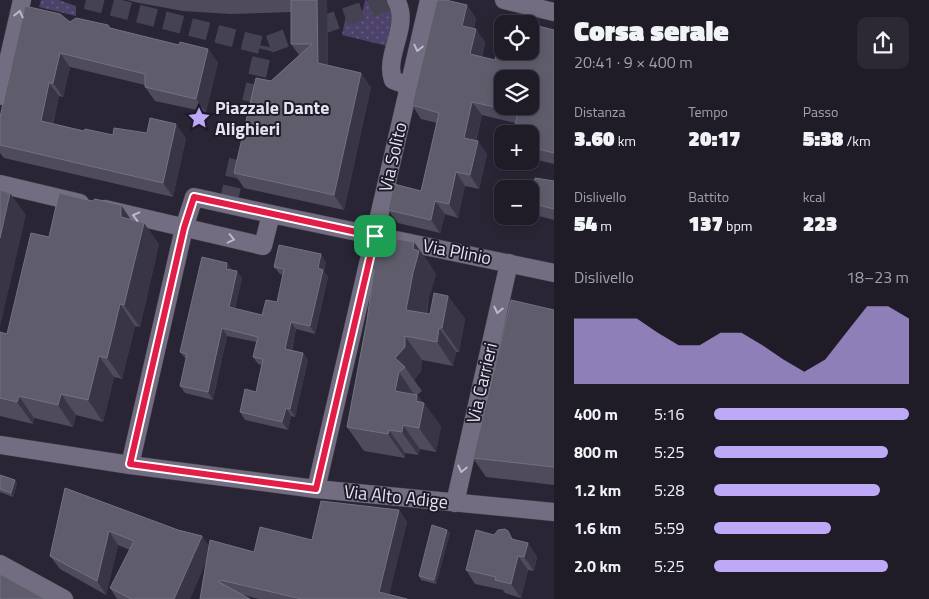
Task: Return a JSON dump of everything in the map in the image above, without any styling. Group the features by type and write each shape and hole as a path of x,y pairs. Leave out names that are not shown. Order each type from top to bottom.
{"street":[{"path":"0,96 6,46 22,0"},
{"path":"396,0 400,7 402,19 390,71 393,80 410,86"},
{"name":"Via Solìto","path":"316,489 429,0"},
{"path":"504,0 554,12"},
{"path":"0,184 263,246 271,214"},
{"name":"Via Plinio","path":"184,228 194,197 554,273"},
{"path":"130,464 184,228"},
{"name":"Via Carrieri","path":"455,503 509,263"},
{"name":"Via Alto Adige","path":"0,445 316,489 554,512"},
{"path":"0,564 64,599"}],"shaded area":[{"path":"41,0 59,0 76,6 76,16 39,7"},
{"path":"365,0 391,6 394,12 387,46 342,35 347,11 362,14"}],"building":[{"path":"291,0 317,0 318,63 361,73 334,195 234,173 256,78 271,81 312,44 291,44"},
{"path":"437,0 467,5 462,26 476,29 470,54 494,60 539,60 539,26 554,30 554,153 539,149 539,125 515,125 517,115 539,115 539,70 494,70 494,107 472,102 464,138 478,141 470,175 456,172 449,204 435,201 431,220 388,210 394,184 421,191 439,113 412,105"},
{"path":"25,6 60,14 70,22 76,18 179,45 180,42 208,49 196,99 145,87 145,74 60,53 53,83 49,83 41,121 84,131 85,129 113,135 114,128 147,133 150,118 176,124 163,183 0,145 0,117"},
{"path":"535,178 554,181 554,209 539,205 539,180 535,180"},
{"path":"0,190 10,193 0,238"},
{"path":"59,193 92,201 95,199 121,205 121,217 144,223 124,305 120,304 107,358 99,356 88,400 61,394 58,405 19,396 17,402 0,398 0,332 7,334 31,233 49,237"},
{"path":"397,239 414,242 413,249 419,251 406,310 430,314 434,293 448,296 442,328 439,328 437,342 405,336 405,347 395,358 405,367 399,372 395,391 417,395 416,401 424,403 419,428 403,425 402,432 389,430 388,434 347,427 367,320 376,245 380,245 381,241 396,244"},
{"path":"279,245 321,254 318,268 323,270 310,326 291,322 285,349 303,353 290,409 286,408 282,422 240,412 245,389 256,392 263,359 253,357 258,337 222,328 208,392 180,386 187,354 180,352 202,257 227,263 226,269 237,271 229,307 262,315 266,300 277,302 284,269 274,267"},
{"path":"511,300 554,310 554,467 473,458"},
{"path":"0,475 15,480 11,493 0,489"},
{"path":"65,488 178,530 202,536 174,599 131,599 110,588 134,541 109,531 97,581 50,556"},
{"path":"321,501 399,510 379,592 407,599 302,599 220,580 219,582 250,599 200,599 210,540 254,552 260,527 312,540"},
{"path":"432,525 447,530 434,580 419,576"},
{"path":"505,529 512,539 528,543 524,557 518,556 511,584 495,580 496,577 466,570 476,530 494,535 498,530"},
{"path":"0,574 45,599 0,599"}],"tunnel":[{"path":"86,0 264,46 393,0"},
{"path":"251,102 264,46"},
{"path":"228,204 240,151"}],"place":[{"name":"Piazzale Dante Alighieri","path":"199,118"}],"route":[{"path":"194,197 375,236 316,489 130,464 184,228 194,197"}]}
